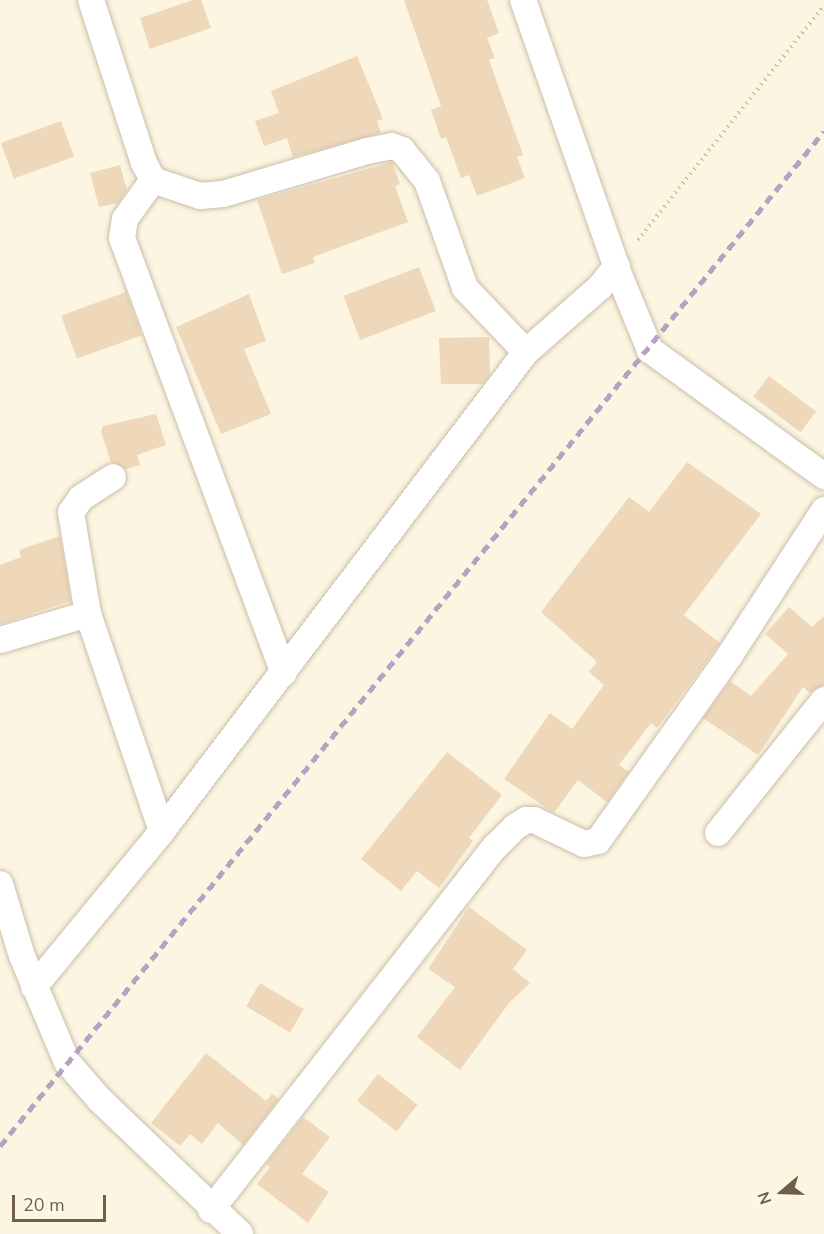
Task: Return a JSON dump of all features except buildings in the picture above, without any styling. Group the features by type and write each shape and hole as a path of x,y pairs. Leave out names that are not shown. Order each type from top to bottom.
{"street":[{"path":"91,0 144,163 153,180 200,196 223,194 367,151 392,146 402,150 427,181 465,288 526,352"},
{"path":"522,0 617,266 650,350 824,476"},
{"path":"153,180 125,219 122,238 284,673"},
{"path":"34,987 162,831 526,352 600,287 617,266"},
{"path":"113,477 81,498 71,512 88,614 162,831"},
{"path":"211,1210 495,847 515,827 526,820 534,820 584,844 598,841 730,655 824,510"},
{"path":"0,640 88,614"},
{"path":"718,833 824,700"},
{"path":"0,884 34,987 67,1062 211,1210 240,1234"}],"path":[{"path":"617,266 824,4"}],"railway":[{"path":"0,1146 824,131"}]}
